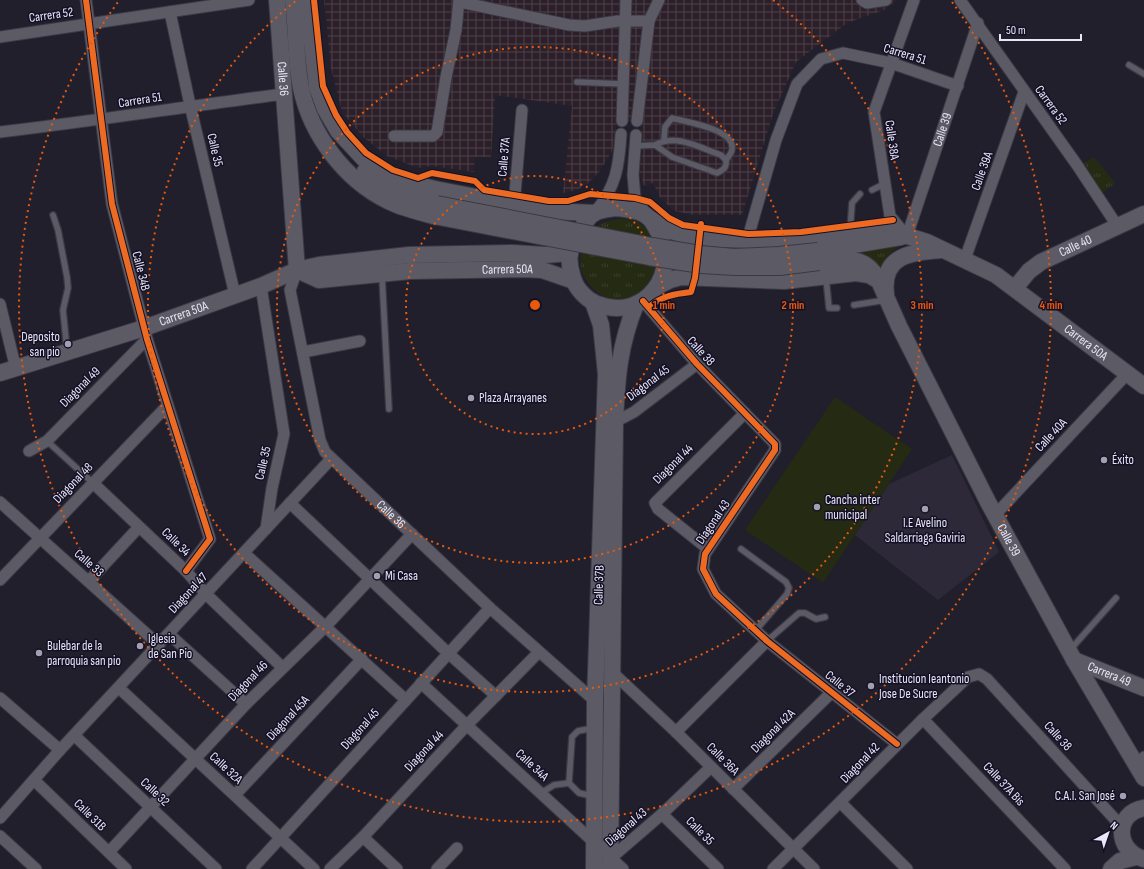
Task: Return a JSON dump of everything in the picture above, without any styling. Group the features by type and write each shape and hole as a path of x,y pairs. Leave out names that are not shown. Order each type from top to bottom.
{"main road":[{"name":"Calle 36","path":"277,0 288,158 300,186 303,248 297,270"},
{"path":"293,0 301,89 308,112 332,156 370,191 388,201 411,211 435,210"},
{"path":"307,0 317,87 325,109 328,123 334,136 357,164 392,191 435,210 642,256 701,265 735,268 780,267 849,259 859,261 869,266 884,292"},
{"path":"325,109 338,131 363,158 384,172 410,183 547,212 595,213 615,208 631,210 649,218 661,235 666,255 658,286"},
{"path":"595,213 584,226 570,253 569,264 574,281 584,295 593,302 607,307 622,308 640,303 658,286 670,280 681,277 784,281 821,263 907,236"},
{"name":"Calle 40","path":"1015,288 1029,271 1041,262 1144,214"},
{"name":"Carrera 50A","path":"649,218 669,230 683,235 747,241 782,241 885,229 907,236 946,250 996,275 1144,386"},
{"name":"Carrera 50A","path":"916,252 946,250"},
{"name":"Calle 39","path":"916,252 901,257 892,265 885,278 884,292 899,326 995,515 1072,655 1143,769"},
{"name":"Carrera 50A","path":"0,373 67,353 145,334 297,270 318,265 408,255 513,253 545,255 570,253"},
{"path":"821,263 856,273 869,275 884,292"},
{"name":"Carrera 50A","path":"297,270 319,280 449,269 526,269 542,270 574,281"},
{"name":"Calle 37B","path":"593,302 601,325 606,374 595,702 593,869"},
{"name":"Calle 37B","path":"615,865 611,671 615,422 618,371 626,329 640,303"},
{"name":"Carrera 49","path":"1072,655 1144,688"},
{"path":"1127,858 1122,827 1131,813 1144,808"}],"street":[{"name":"Calle 34B","path":"86,0 112,204 145,334 210,539 186,571"},
{"name":"Carrera 52","path":"0,37 249,0"},
{"path":"622,121 624,21 626,0"},
{"path":"637,121 649,21 659,0"},
{"path":"862,0 867,3 886,0"},
{"name":"Calle 38A","path":"907,236 890,216 874,112 914,0"},
{"name":"Carrera 52","path":"960,0 978,23 1024,92 1077,165 1118,227"},
{"path":"394,136 433,136 437,132 459,1 569,25 585,26 618,21 649,21"},
{"name":"Calle 35","path":"170,12 190,105 235,295"},
{"name":"Calle 39","path":"907,236 978,23"},
{"name":"Carrera 51","path":"747,241 776,140 797,84 821,59 842,53 891,63 958,86"},
{"name":"Calle 39A","path":"965,259 1024,92"},
{"name":"Carrera 51","path":"0,132 102,120 190,105 284,94"},
{"name":"Calle 37A","path":"514,206 522,110"},
{"path":"595,213 608,197 616,176 621,139 635,140 632,175 635,198 649,218"},
{"name":"Calle 36","path":"297,270 290,290 320,440 325,452 538,653 595,702"},
{"name":"Calle 35","path":"261,286 284,434 272,488 266,529"},
{"name":"Calle 38","path":"640,303 745,413"},
{"path":"0,304 16,369"},
{"name":"Diagonal 49","path":"29,450 46,441 145,334"},
{"path":"303,352 360,341"},
{"name":"Diagonal 45","path":"615,422 634,412 697,364"},
{"name":"Calle 40A","path":"995,515 1127,374"},
{"name":"Diagonal 48","path":"0,580 167,406"},
{"name":"Diagonal 44","path":"708,549 658,509 655,503 745,413"},
{"name":"Diagonal 43","path":"745,413 772,439 776,444 775,450 708,549 705,554 703,569 716,594 767,641"},
{"name":"Diagonal 47","path":"0,818 60,750 75,736 170,634 331,459"},
{"name":"Calle 34","path":"93,483 186,571 206,594 282,667"},
{"name":"Calle 33","path":"0,502 159,645"},
{"path":"290,503 448,653 496,696"},
{"path":"89,581 140,527"},
{"name":"Diagonal 46","path":"109,852 246,704 371,580 412,534"},
{"path":"244,553 406,700"},
{"name":"Diagonal 45","path":"252,869 490,608"},
{"path":"170,634 246,704"},
{"path":"676,732 767,641"},
{"name":"Calle 37","path":"767,641 897,744"},
{"name":"Diagonal 44","path":"330,869 363,837 467,725 538,653"},
{"name":"Diagonal 45A","path":"235,795 362,659"},
{"name":"Calle 36A","path":"611,671 676,732 814,869"},
{"name":"Calle 38","path":"968,678 979,674 988,679 1122,827"},
{"name":"Diagonal 42","path":"774,869 841,803 897,744 968,678"},
{"name":"Calle 34A","path":"421,683 593,841 615,865"},
{"name":"Calle 32A","path":"119,688 314,869"},
{"name":"Diagonal 42A","path":"734,789 832,692"},
{"path":"0,698 60,750"},
{"name":"Calle 37A Bis","path":"923,719 1065,869"},
{"name":"Calle 32","path":"75,736 216,869"},
{"name":"Diagonal 43","path":"615,865 662,814 711,767"},
{"name":"Calle 31B","path":"34,780 126,869"},
{"path":"841,803 907,869"},
{"name":"Calle 35","path":"662,814 718,869"},
{"path":"0,836 36,869"},
{"path":"363,837 397,869"},
{"path":"437,869 457,848"}],"lane":[{"path":"1129,65 1144,74"},
{"path":"577,82 623,84"},
{"path":"635,140 654,145 672,157 717,173 724,170 727,165 726,160 732,150 731,142 718,130 672,118 665,127 664,140"},
{"path":"654,145 664,140 676,140 721,155 726,160"},
{"path":"872,190 884,184"},
{"path":"850,232 852,203 860,194"},
{"path":"53,215 58,230 67,277 68,288 63,310 67,353"},
{"path":"821,263 829,308 836,308"},
{"path":"382,274 389,409"},
{"path":"854,305 884,292"},
{"name":"Calle 34","path":"46,441 93,483"},
{"path":"741,549 786,582 789,588 787,594 756,630"},
{"path":"1072,655 1116,598"},
{"path":"767,641 799,613 805,612 816,619 825,617"},
{"path":"568,783 572,737 578,731 595,728"},
{"path":"541,793 554,785 568,783"},
{"path":"568,783 579,793 594,796"}],"shaded area":[{"path":"324,0 897,0 884,10 847,23 796,62 773,114 742,215 693,215 675,211 661,199 653,183 644,186 639,171 642,154 641,122 617,121 612,151 600,171 587,184 577,190 563,193 572,106 495,95 491,157 475,157 474,172 432,166 418,168 387,156 363,137 342,112 331,68"},
{"name":"I.E Avelino Saldarriaga Gaviria","path":"952,455 999,552 938,600 855,535 889,484"}],"green space":[{"path":"1094,157 1115,183 1102,193 1084,163"},
{"path":"617,219 634,220 645,227 653,237 656,252 655,267 650,280 641,290 631,297 619,299 607,297 595,290 585,278 580,263 586,239 596,227 608,221"},
{"path":"903,244 888,256 882,274 852,253"},
{"name":"Cancha inter municipal","path":"835,397 912,449 823,583 745,530"}],"cycle path":[{"path":"86,0 112,204 147,339 210,539 186,571"},
{"path":"314,0 323,86 336,115 347,132 366,153 393,170 418,178 432,173 475,181 484,190 549,201 568,201 590,194 635,198 650,202 669,218 683,225 748,234 801,232 893,220"},
{"path":"649,307 668,296 691,292 695,278 701,224"},
{"path":"643,301 697,364 775,444 775,450 705,554 703,569 716,594 767,641 897,744"}],"place":[{"name":"Deposito san pio","path":"68,344"},
{"name":"Plaza Arrayanes","path":"471,398"},
{"name":"Éxito","path":"1104,460"},
{"name":"Cancha inter municipal","path":"817,507"},
{"name":"I.E Avelino Saldarriaga Gaviria","path":"925,509"},
{"name":"Mi Casa","path":"377,576"},
{"name":"Iglesia de San Pio","path":"140,646"},
{"name":"Bulebar de la parroquia san pio","path":"39,653"},
{"name":"Institucion Ieantonio Jose De Sucre","path":"871,686"},
{"name":"C.A.I. San José","path":"1123,796"}]}
